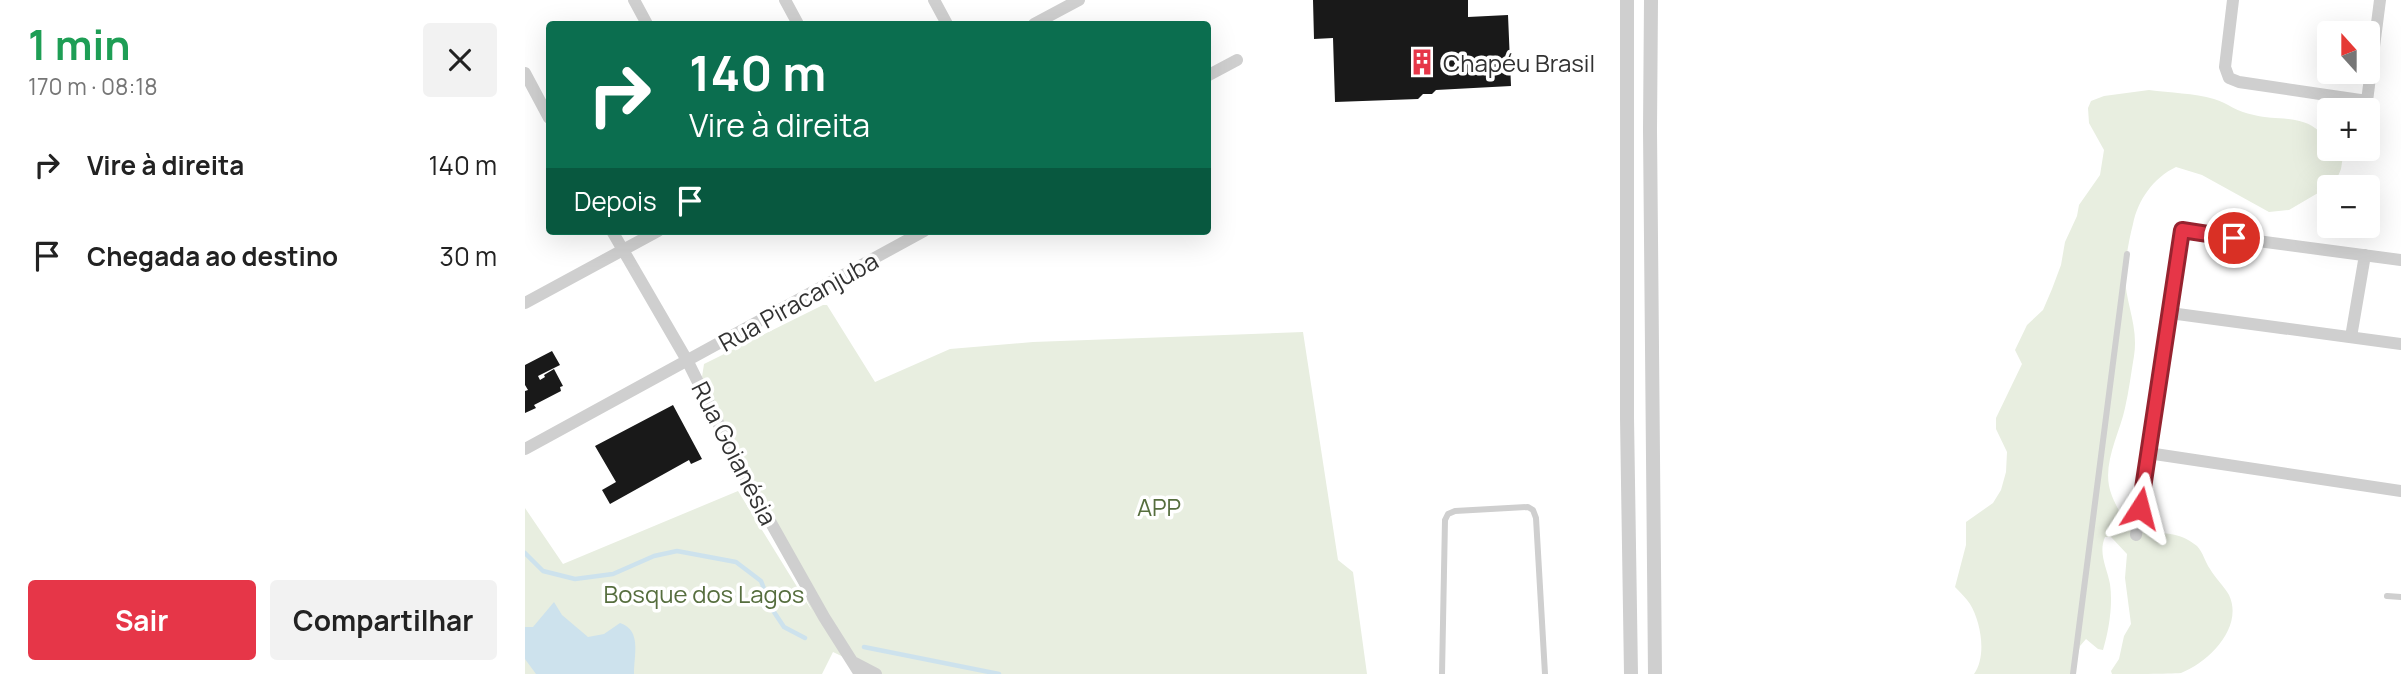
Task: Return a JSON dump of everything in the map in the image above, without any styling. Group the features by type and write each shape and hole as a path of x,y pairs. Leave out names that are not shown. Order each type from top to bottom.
{"street":[{"path":"634,0 645,21"},
{"path":"785,0 796,21"},
{"path":"934,0 945,21"},
{"path":"1040,21 1079,0"},
{"path":"1627,0 1627,418 1631,674"},
{"path":"1651,0 1655,674"},
{"path":"2233,0 2225,67 2229,78 2239,82 2367,100 2380,0"},
{"path":"1211,74 1237,60"},
{"path":"525,73 546,112"},
{"path":"2136,535 2182,230 2401,260"},
{"name":"Rua Goianésia","path":"614,235 688,362 744,475 824,617 860,674"},
{"path":"525,303 652,235"},
{"name":"Rua Piracanjuba","path":"525,449 917,235"},
{"path":"2351,337 2365,256"},
{"path":"2169,313 2401,344"},
{"path":"2148,453 2401,491"},
{"path":"853,662 877,674"}],"lane":[{"path":"2073,674 2127,254"},
{"path":"1442,674 1445,520 1448,514 1455,511 1528,507 1533,510 1536,518 1545,674"},
{"path":"2387,596 2401,597"}],"green space":[{"path":"2149,90 2190,94 2219,101 2248,114 2297,120 2317,129 2317,161 2342,161 2341,169 2338,175 2317,175 2317,194 2289,210 2269,212 2202,175 2176,167 2160,177 2148,191 2135,215 2125,272 2135,334 2134,356 2126,402 2109,463 2109,485 2121,513 2130,524 2150,532 2185,538 2201,551 2229,595 2232,607 2232,619 2221,642 2202,661 2181,673 2112,674 2111,671 2119,659 2124,636 2131,624 2125,578 2127,554 2111,537 2105,537 2103,555 2111,600 2109,626 2103,650 2086,639 2080,646 2073,674 1974,674 1980,658 1980,629 1970,604 1955,587 1966,545 1966,522 1993,503 2001,490 2006,472 2007,452 1996,429 1996,418 2022,364 2015,350 2027,325 2043,310 2061,265 2065,242 2079,205 2100,175 2104,150 2089,123 2088,108 2091,101 2104,96"},
{"name":"APP","path":"827,305 875,382 950,349 1033,342 1303,332 1338,560 1353,572 1367,674 879,674 833,652 822,674 525,674 525,508 563,564 738,491 812,611 746,476 702,377 704,364"}],"water":[{"path":"554,602 562,615 588,637 604,634 620,623 627,626 634,637 634,674 536,674 525,659 525,627 533,627"}],"building":[{"name":"Chapéu Brasil","path":"1313,0 1468,0 1468,17 1508,15 1511,86 1436,90 1432,94 1423,94 1418,99 1335,102 1333,38 1314,39"},
{"path":"552,351 560,365 538,376 540,380 554,369 563,386 560,387 561,391 534,405 536,408 525,413 525,391 528,390 525,385 525,365"},
{"path":"673,405 702,459 691,464 689,460 610,504 602,490 616,482 595,446"}],"waterway":[{"path":"525,553 543,571 575,579 613,574 654,556 677,551 736,562 761,581 772,609 784,627 805,638"},
{"path":"864,647 999,674"}],"place":[{"name":"Chapéu Brasil","path":"1422,62"}],"route":[{"path":"2140,508 2182,230 2234,238"}],"park label":[{"name":"Bosque dos Lagos","path":"704,593"}]}
